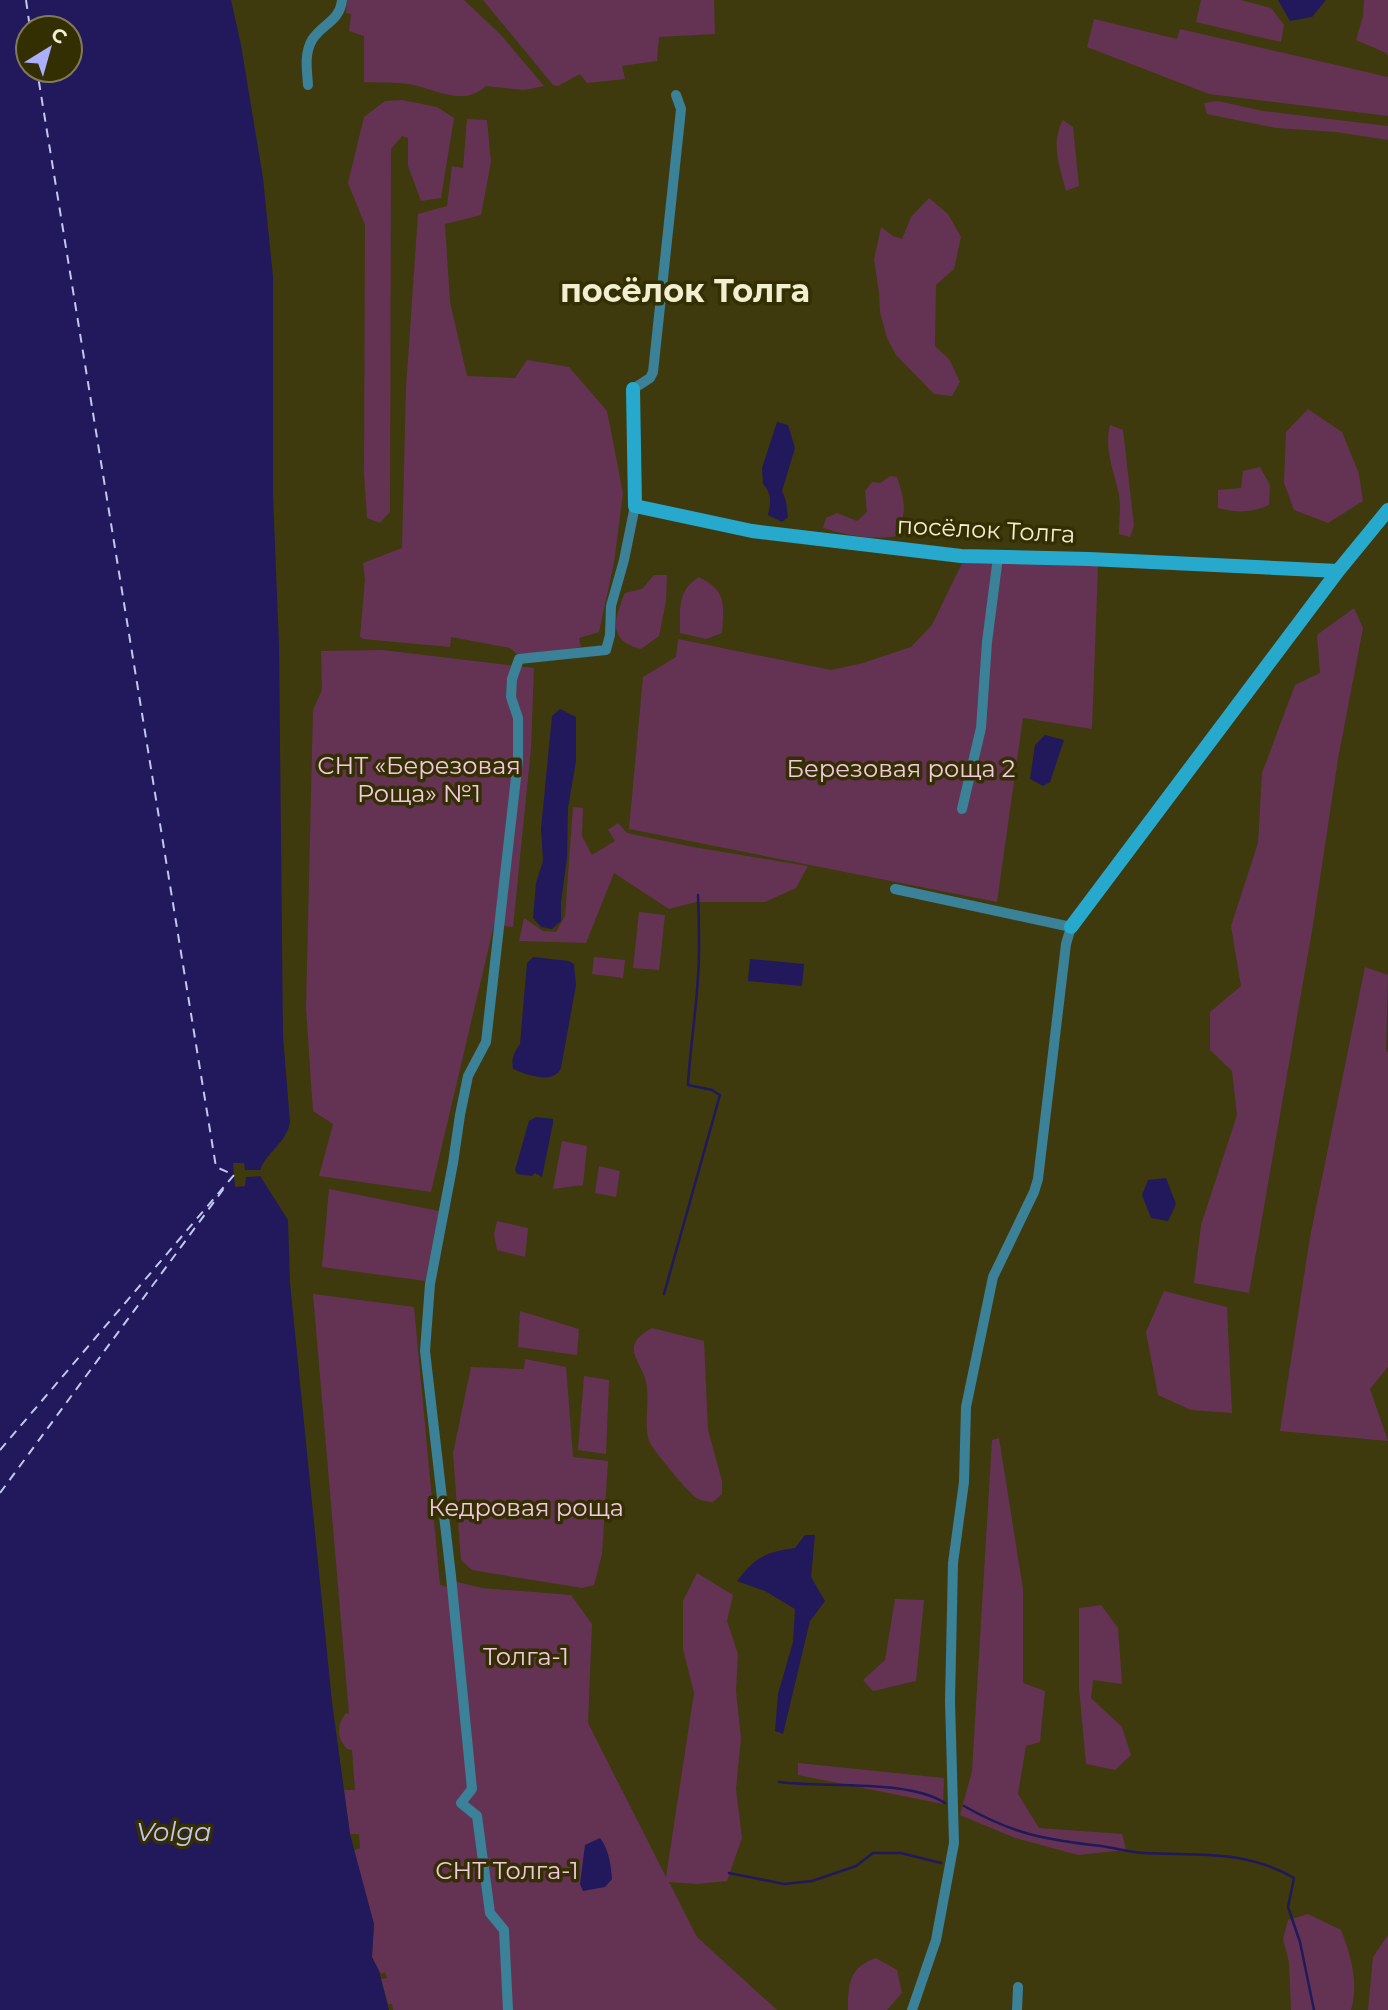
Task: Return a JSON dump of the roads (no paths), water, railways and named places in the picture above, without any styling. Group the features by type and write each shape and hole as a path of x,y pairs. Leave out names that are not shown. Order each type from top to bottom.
{"street":[{"path":"308,85 308,49 319,32 338,15 342,0"},
{"path":"508,2010 504,1930 490,1913 477,1816 461,1803 472,1789 425,1351 430,1284 468,1076 486,1042 519,760 518,718 512,697 513,674 519,659 606,650 610,635 611,606 635,506 633,389 650,378 653,372 681,108 676,95"},
{"name":"посёлок Толга","path":"635,506 752,531 961,556 1338,571"},
{"path":"912,2010 936,1940 954,1843 950,1701 953,1563 964,1482 965,1407 993,1277 1038,1179 1066,944 1071,927 1338,571 1388,510"},
{"path":"962,810 981,728 987,642 998,557"},
{"path":"895,889 1071,927"},
{"path":"1017,2010 1018,1987"}],"water":[{"name":"Volga","path":"0,0 231,0 241,45 263,178 273,277 273,496 279,645 283,1036 290,1122 284,1137 264,1162 260,1176 288,1220 290,1283 332,1702 350,1834 374,1924 372,1957 379,1971 389,2010 0,2010"},
{"path":"1278,0 1326,0 1312,17 1290,21"},
{"path":"777,422 788,425 795,448 782,491 788,517 782,522 768,515 770,498 763,484 762,468"},
{"path":"560,709 576,717 576,761 568,808 561,921 552,929 541,927 533,918 536,883 543,861 541,829 552,716"},
{"path":"1045,735 1064,740 1050,782 1043,786 1030,779 1035,745"},
{"path":"533,957 569,961 574,964 576,985 561,1068 553,1076 546,1077 525,1074 513,1069 512,1065 520,1044 527,963"},
{"path":"750,959 804,964 802,986 748,981"},
{"path":"536,1117 553,1119 542,1177 535,1173 532,1176 517,1174 515,1170 529,1121"},
{"path":"1166,1178 1176,1204 1168,1221 1151,1218 1142,1195 1148,1180"},
{"path":"805,1535 815,1535 811,1577 825,1601 810,1621 783,1734 775,1731 778,1694 793,1642 795,1609 765,1591 737,1581 756,1561 776,1551 795,1548"},
{"path":"600,1838 607,1852 612,1879 605,1887 583,1891 580,1884 585,1845"}],"waterway":[{"path":"664,1294 720,1095 712,1090 688,1085 699,967 698,895"},
{"path":"779,1782 888,1787 929,1795 945,1803"},
{"path":"964,1806 998,1823 1046,1838 1138,1852 1239,1858 1257,1862 1294,1878 1288,1907 1300,1942 1314,2010"},
{"path":"729,1873 784,1884 812,1881 856,1866 873,1853 901,1853 941,1863"}],"district":[{"name":"посёлок Толга","path":"685,291"}],"park label":[{"name":"Березовая роща 2","path":"901,769"},
{"name":"СНТ «Березовая Роща» №1","path":"419,780"},
{"name":"Кедровая роща","path":"526,1508"},
{"name":"Толга-1","path":"526,1657"},
{"name":"СНТ Толга-1","path":"507,1871"}]}
